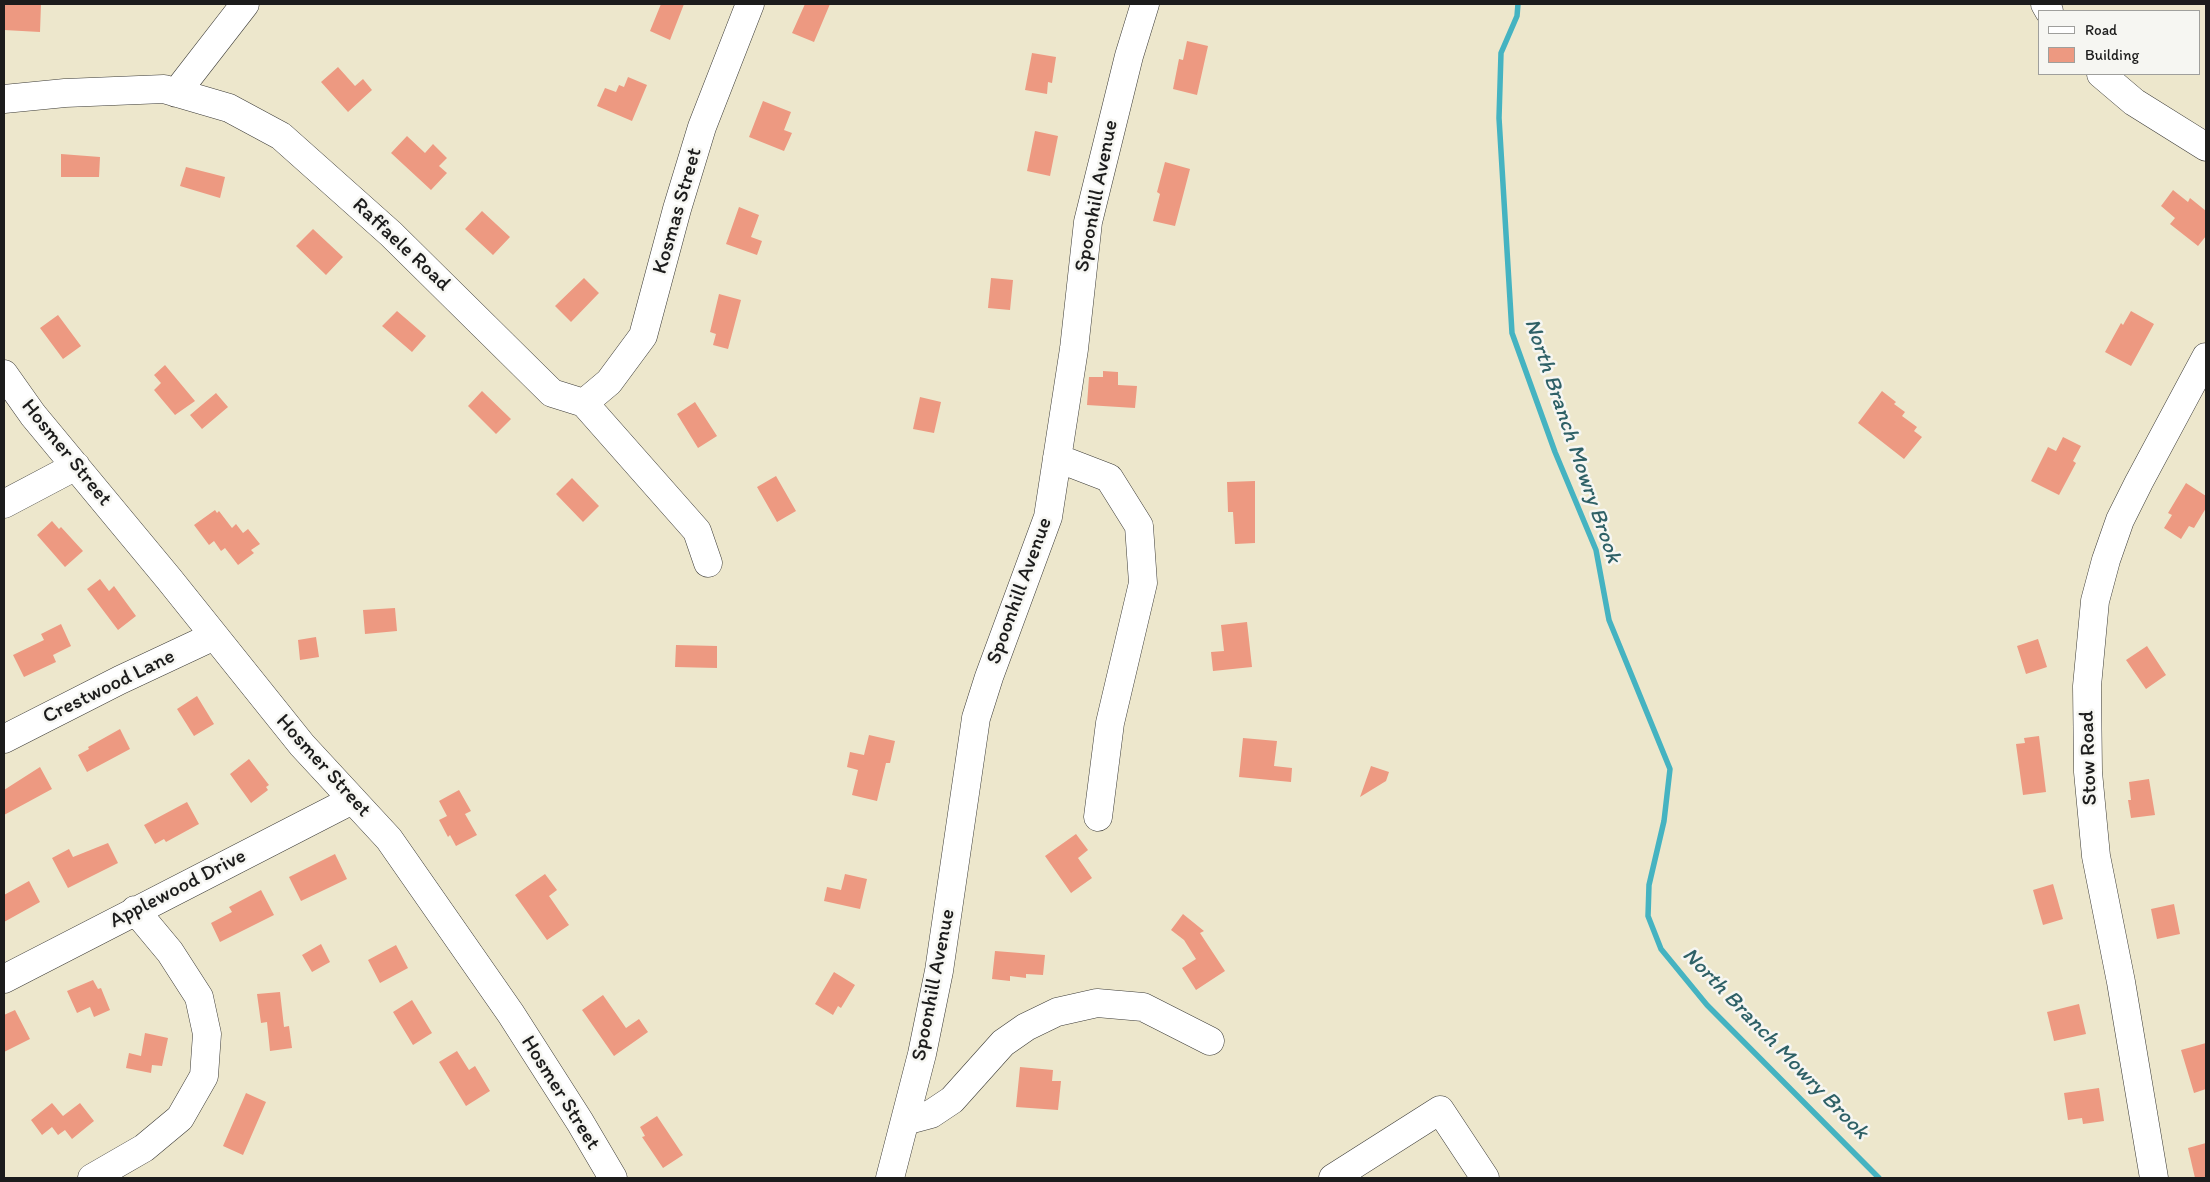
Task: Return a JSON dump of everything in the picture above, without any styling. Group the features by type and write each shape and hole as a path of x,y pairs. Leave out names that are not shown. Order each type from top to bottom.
{"street":[{"path":"176,93 245,4"},
{"name":"Kosmas Street","path":"584,403 609,382 644,336 677,209 702,127 750,4"},
{"name":"Spoonhill Avenue","path":"890,1178 924,1046 941,962 976,718 988,677 1048,517 1074,349 1088,222 1120,89 1145,4"},
{"path":"2102,75 2134,102 2206,147"},
{"name":"Raffaele Road","path":"4,99 65,93 164,89 229,108 281,136 398,241 552,393 584,403"},
{"name":"Stow Road","path":"2154,1178 2121,982 2096,856 2088,772 2087,686 2095,602 2108,552 2120,520 2139,482 2206,357"},
{"name":"Hosmer Street","path":"4,374 33,415 302,745 394,846 473,957 562,1093 613,1178"},
{"path":"584,403 697,531 708,563"},
{"path":"1058,458 1109,478 1139,526 1143,583 1110,723 1098,817"},
{"path":"4,504 76,466"},
{"name":"Crestwood Lane","path":"4,739 120,680 214,636"},
{"name":"Applewood Drive","path":"4,979 352,800"},
{"path":"92,1178 144,1148 180,1118 204,1076 207,1034 199,996 170,952 135,910"},
{"path":"905,1121 931,1114 952,1100 1003,1043 1026,1027 1056,1012 1097,1003 1143,1007 1210,1041"},
{"path":"1333,1178 1440,1110 1485,1178"}],"building":[{"path":"4,4 41,4 40,32 4,30"},
{"path":"661,4 684,4 670,40 650,31"},
{"path":"805,4 830,4 814,42 792,33"},
{"path":"1187,41 1208,46 1197,95 1173,89 1179,59 1183,60"},
{"path":"1032,53 1056,57 1052,83 1048,82 1047,94 1025,90"},
{"path":"338,67 355,86 363,79 372,90 348,112 321,82"},
{"path":"628,77 647,85 632,121 597,106 605,88 616,92 619,85 624,87"},
{"path":"763,101 791,112 784,130 792,133 784,151 749,137"},
{"path":"1035,131 1058,136 1050,176 1027,171"},
{"path":"407,136 425,153 433,144 447,158 439,166 447,173 431,190 391,153"},
{"path":"61,154 100,157 99,177 61,177"},
{"path":"1165,162 1190,169 1175,226 1153,221 1160,194 1157,192"},
{"path":"186,167 225,177 220,198 180,186"},
{"path":"2173,190 2188,202 2190,198 2206,211 2206,236 2198,246 2170,224 2175,218 2161,206"},
{"path":"739,207 759,215 751,237 762,241 757,255 726,244"},
{"path":"482,211 510,237 493,255 465,229"},
{"path":"313,229 343,257 326,275 296,246"},
{"path":"584,278 599,293 571,322 555,306"},
{"path":"991,278 1013,280 1010,310 988,308"},
{"path":"719,294 741,300 728,349 713,345 716,334 710,332"},
{"path":"397,311 426,336 412,352 382,326"},
{"path":"2131,311 2154,324 2131,366 2105,352 2121,323 2123,325"},
{"path":"58,315 81,346 63,359 40,328"},
{"path":"165,365 195,401 175,415 154,390 161,383 154,375"},
{"path":"1103,371 1118,372 1118,385 1137,386 1135,408 1087,405 1089,377 1103,377"},
{"path":"482,391 511,419 496,434 468,406"},
{"path":"1882,391 1896,402 1894,404 1905,412 1902,416 1917,427 1914,431 1922,437 1904,459 1858,423"},
{"path":"216,393 228,407 202,429 190,415"},
{"path":"920,397 941,402 934,433 913,429"},
{"path":"695,402 717,436 698,448 677,414"},
{"path":"2063,437 2081,446 2073,461 2076,463 2059,495 2031,481 2048,447 2056,451"},
{"path":"776,476 796,511 777,522 757,487"},
{"path":"572,478 599,506 583,522 556,494"},
{"path":"1255,481 1255,543 1235,544 1233,512 1228,512 1227,482"},
{"path":"2186,483 2206,496 2206,508 2194,528 2189,526 2181,539 2164,528 2172,515 2168,513"},
{"path":"215,510 217,513 219,511 232,528 236,524 243,533 248,529 260,544 251,550 254,553 238,565 225,548 221,551 214,541 209,545 194,525"},
{"path":"52,521 59,529 61,527 83,551 65,567 37,535"},
{"path":"100,579 109,591 114,586 136,616 118,630 87,589"},
{"path":"395,608 397,631 365,634 363,610"},
{"path":"1247,622 1252,667 1213,671 1211,652 1224,651 1221,625"},
{"path":"61,624 71,646 53,655 56,662 24,677 13,655 44,640 41,634"},
{"path":"316,637 319,657 300,660 298,640"},
{"path":"2038,639 2047,667 2026,674 2017,646"},
{"path":"676,645 717,646 717,668 675,667"},
{"path":"2147,646 2166,675 2146,689 2126,660"},
{"path":"197,696 214,724 194,736 177,709"},
{"path":"120,729 130,749 87,772 78,755 89,749 88,747"},
{"path":"869,735 895,741 890,763 886,763 877,801 852,795 858,770 847,767 850,752 864,755"},
{"path":"2039,736 2046,792 2023,795 2016,744 2025,743 2024,738"},
{"path":"1243,738 1277,741 1274,766 1292,768 1291,782 1239,777"},
{"path":"249,759 269,785 266,787 268,790 251,803 230,774"},
{"path":"1371,766 1389,772 1386,781 1360,797"},
{"path":"40,767 52,789 4,815 4,790"},
{"path":"2149,779 2155,815 2131,818 2128,800 2131,800 2129,782"},
{"path":"459,790 471,811 465,814 477,835 456,846 450,835 448,837 439,820 447,816 439,801"},
{"path":"187,802 199,824 166,842 164,839 155,844 144,825"},
{"path":"1076,834 1088,850 1078,858 1092,878 1071,893 1045,856"},
{"path":"108,843 118,863 68,888 52,858 69,849 73,857"},
{"path":"335,854 347,879 301,901 289,877"},
{"path":"545,874 557,890 549,896 569,925 547,940 515,895"},
{"path":"845,874 867,879 860,909 824,901 827,887 841,890"},
{"path":"29,881 40,902 4,922 4,895"},
{"path":"2053,884 2063,919 2043,925 2033,890"},
{"path":"261,890 274,915 220,942 211,923 232,912 229,907"},
{"path":"2174,904 2180,934 2157,939 2151,909"},
{"path":"1183,914 1204,931 1200,933 1225,971 1196,990 1182,968 1196,959 1184,940 1171,930"},
{"path":"321,944 330,962 312,972 302,955"},
{"path":"396,945 408,968 380,983 368,960"},
{"path":"995,951 1045,955 1043,975 1026,974 1026,978 1010,976 1010,981 992,979"},
{"path":"834,972 855,985 841,1008 838,1006 833,1015 815,1004"},
{"path":"93,980 98,989 101,988 110,1010 94,1017 90,1007 77,1013 67,991"},
{"path":"280,992 284,1027 289,1026 292,1048 270,1051 267,1022 261,1023 257,994"},
{"path":"603,995 626,1028 639,1019 648,1032 614,1056 582,1010"},
{"path":"412,1000 432,1033 413,1045 393,1012"},
{"path":"2079,1004 2086,1034 2054,1041 2047,1012"},
{"path":"15,1010 30,1039 4,1052 4,1015"},
{"path":"145,1033 168,1038 162,1066 152,1065 151,1073 126,1068 129,1053 141,1056"},
{"path":"2206,1043 2206,1089 2194,1093 2181,1050"},
{"path":"457,1051 469,1070 475,1066 490,1091 466,1106 439,1062"},
{"path":"1020,1067 1053,1070 1052,1081 1061,1081 1058,1110 1016,1107"},
{"path":"2099,1088 2104,1121 2083,1124 2082,1118 2068,1120 2064,1093"},
{"path":"246,1093 266,1102 243,1155 223,1146"},
{"path":"52,1103 63,1116 80,1103 94,1121 72,1139 65,1130 58,1135 52,1127 42,1135 31,1120"},
{"path":"657,1116 683,1155 663,1168 642,1137 645,1136 640,1127"},
{"path":"2206,1143 2206,1178 2195,1178 2188,1148"}],"waterway":[{"name":"North Branch Mowry Brook","path":"1518,4 1517,16 1501,53 1499,118 1512,333 1555,452 1596,550 1609,620 1670,769 1664,821 1649,885 1648,916 1661,949 1707,1005 1879,1178"}]}
